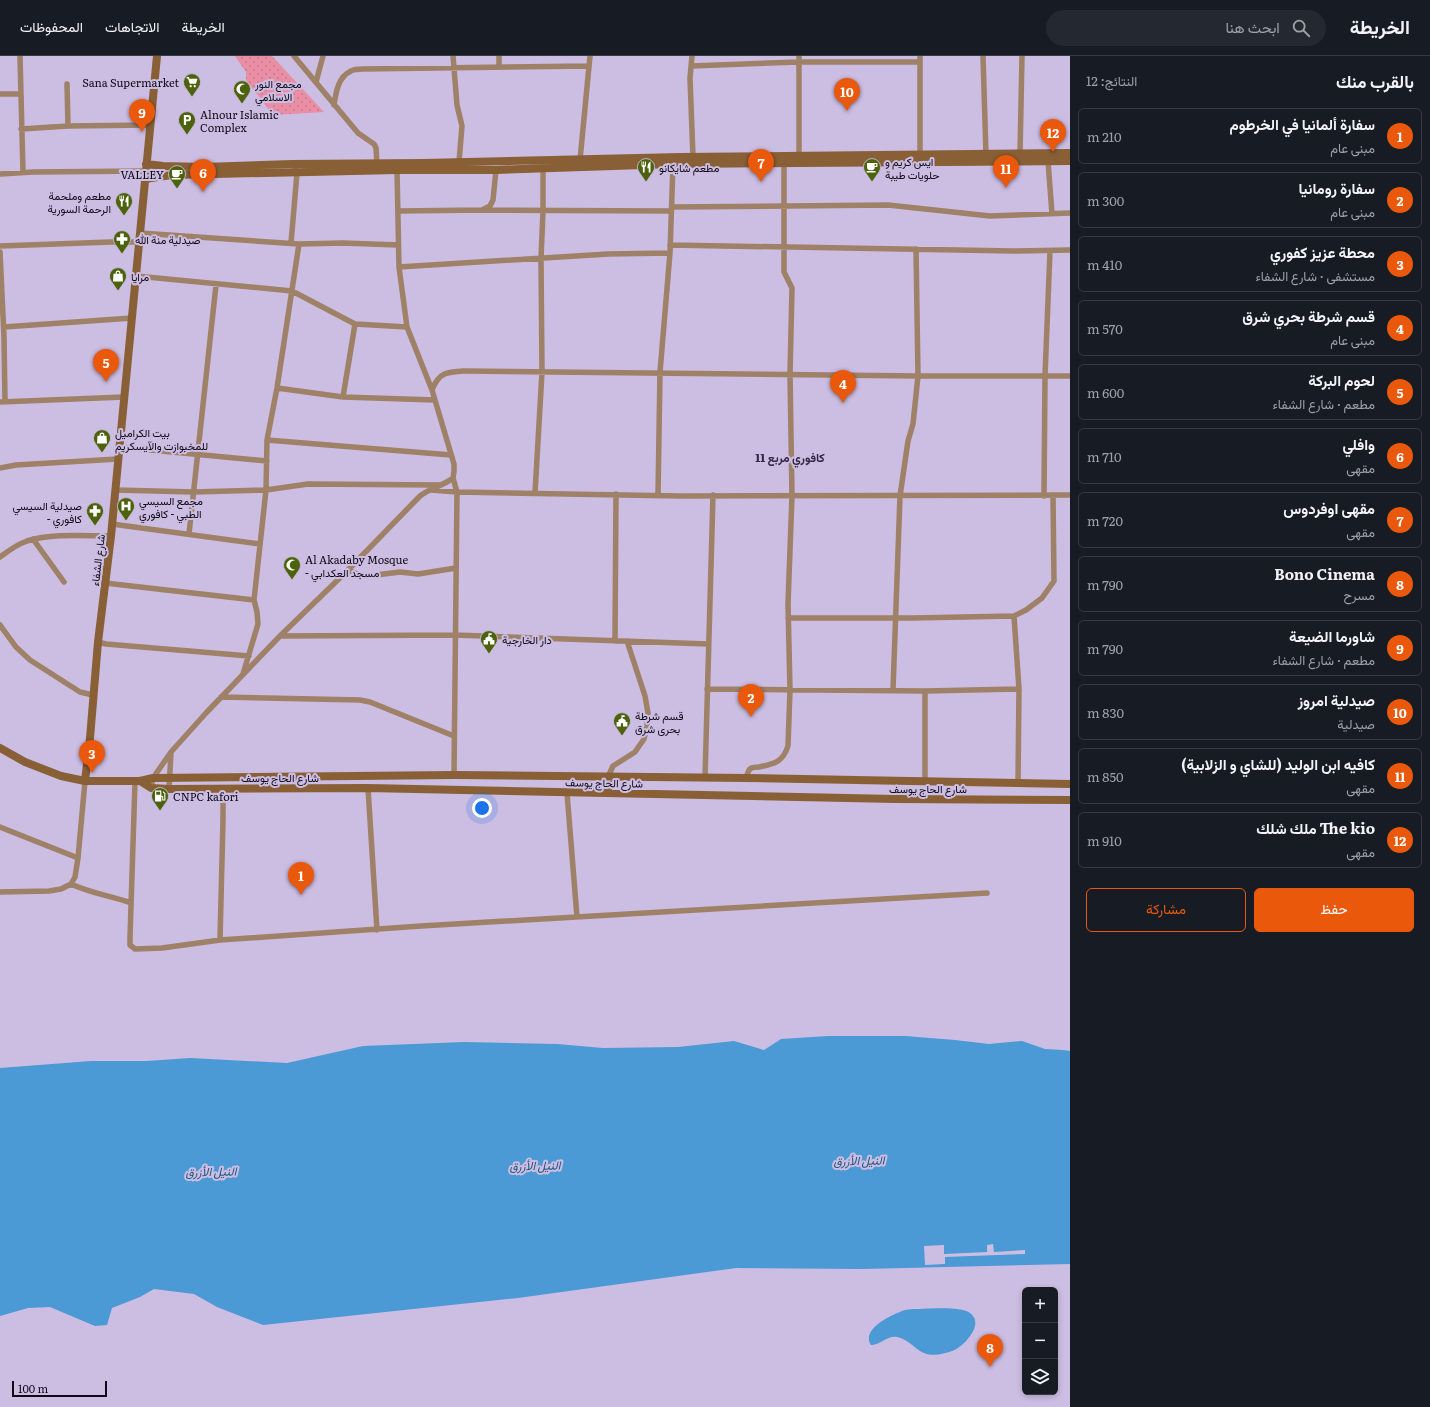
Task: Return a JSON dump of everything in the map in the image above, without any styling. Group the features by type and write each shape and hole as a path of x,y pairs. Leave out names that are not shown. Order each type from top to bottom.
{"street":[{"path":"20,56 23,172"},
{"name":"شارع الشفاء","path":"85,781 98,642 116,490 157,56"},
{"path":"294,56 358,133 374,144 376,148 377,163"},
{"path":"316,82 323,56"},
{"path":"453,56 456,105 462,126 459,162"},
{"path":"499,56 499,67"},
{"path":"580,160 590,56"},
{"path":"692,56 690,78 693,157"},
{"path":"983,56 986,155"},
{"path":"1012,162 1020,154 1022,56"},
{"path":"691,66 799,59 920,59 920,155"},
{"path":"798,160 799,59"},
{"path":"334,104 337,87 342,78 351,71 363,69 589,66"},
{"path":"67,84 68,126"},
{"path":"0,94 21,94"},
{"path":"22,129 68,126 150,125"},
{"path":"0,174 23,172 146,171 171,175 397,170 496,170 673,164 784,164 798,160 920,155 1070,153"},
{"path":"146,171 163,166 184,167 693,157 798,160 1012,162 1070,161"},
{"path":"1048,161 1052,214"},
{"path":"291,243 297,173 292,164"},
{"path":"658,495 660,372 670,253 673,164"},
{"path":"746,778 748,770 766,766 781,760 788,746 790,690 788,604 792,496 790,374 792,288 784,272 784,164"},
{"path":"536,493 542,372 542,168"},
{"path":"397,170 399,267 407,327 432,390 454,464 453,478 457,492 454,775"},
{"path":"482,210 490,206 493,200 496,170"},
{"path":"398,211 482,210 543,212 888,205 990,216 1070,213"},
{"path":"140,233 299,244 343,243 398,246"},
{"path":"0,246 139,242"},
{"path":"242,676 258,624 254,600 266,490 267,440 277,388 299,244"},
{"path":"670,244 916,249 1070,250"},
{"path":"893,690 900,496 908,441 914,424 918,376 916,249"},
{"path":"1044,496 1045,376 1050,251"},
{"path":"0,252 4,327 2,337 3,402 124,397"},
{"path":"399,267 608,254 670,253"},
{"path":"136,276 216,285 292,291 343,316 355,324 407,327"},
{"path":"189,534 216,285"},
{"path":"4,327 132,318"},
{"path":"343,397 355,324"},
{"path":"432,390 436,380 442,375 452,372 660,372 918,376 1070,376"},
{"path":"277,388 343,397 435,400"},
{"path":"267,440 451,455"},
{"path":"119,446 267,461"},
{"path":"0,468 16,465 118,459"},
{"path":"151,788 153,778 171,752 221,697 280,636 348,570 420,496 453,478"},
{"path":"116,490 194,492 266,490 308,484 442,485"},
{"path":"429,490 457,492 658,495 1070,495"},
{"path":"615,640 616,494"},
{"path":"705,778 713,495"},
{"path":"788,618 1014,616 1026,610 1042,598 1054,581 1053,495"},
{"path":"112,524 260,544"},
{"path":"0,556 25,541 33,539 57,536 111,536"},
{"path":"33,539 64,582"},
{"path":"348,570 360,575 368,576 400,572 418,574 456,568"},
{"path":"105,583 254,600"},
{"path":"1014,616 1019,689 1018,783"},
{"path":"0,626 16,648 30,660 80,692 93,695"},
{"path":"280,636 455,635 708,644"},
{"path":"608,793 608,777 614,766 635,752 644,739 647,726 648,713 645,696 627,641"},
{"path":"98,642 106,644 249,656"},
{"path":"707,689 925,691 1019,689"},
{"path":"925,691 925,782"},
{"path":"221,697 365,701 454,736"},
{"name":"شارع الحاج يوسف","path":"0,748 37,768 61,776 85,781 137,781 153,778 454,775 746,778 1070,784"},
{"path":"169,789 171,752"},
{"path":"0,892 49,891 62,889 71,884 75,877 78,858 85,781"},
{"path":"137,781 130,945 135,949 162,948 220,940 987,893"},
{"name":"شارع الحاج يوسف","path":"137,781 151,788 169,789 368,788 895,799 1070,800"},
{"path":"220,940 223,788"},
{"path":"368,788 377,930"},
{"path":"567,793 577,917"},
{"path":"0,827 78,858"},
{"path":"71,884 89,891 131,903"}],"shaded area":[{"path":"235,56 272,56 324,112 273,115 246,80 246,72"}],"water":[{"name":"النيل الأزرق","path":"828,1036 905,1036 989,1044 1022,1041 1045,1049 1070,1051 1070,1264 863,1269 736,1268 518,1298 263,1325 217,1307 194,1294 154,1289 140,1297 112,1308 107,1325 95,1326 50,1307 28,1308 0,1316 0,1068 91,1061 147,1061 190,1058 287,1063 363,1046 464,1042 557,1044 603,1048 678,1047 734,1041 764,1050 781,1039"},
{"path":"909,1309 959,1309 970,1313 974,1317 975,1327 973,1332 962,1345 954,1350 941,1354 927,1354 903,1339 897,1337 890,1337 871,1345 869,1339 873,1329 889,1317"}],"pier":[{"path":"993,1244 994,1252 1025,1250 1025,1254 945,1257 945,1264 925,1265 924,1246 944,1245 944,1254 987,1252 987,1245"}],"place":[{"name":"Sana Supermarket","path":"192,97"},
{"name":"مجمع النور الاسلامي","path":"242,104"},
{"name":"صيدلية امروز","path":"847,111"},
{"name":"شاورما الضيعة","path":"142,132"},
{"name":"Alnour Islamic Complex","path":"187,135"},
{"name":"The kio ملك شلك","path":"1053,152"},
{"name":"مطعم شايكانو","path":"646,182"},
{"name":"مقهى اوفردوس","path":"761,182"},
{"name":"ايس كريم و حلويات طيبة","path":"872,182"},
{"name":"كافيه ابن الوليد (للشاي و الزلابية)","path":"1006,188"},
{"name":"VALLEY","path":"177,189"},
{"name":"وافلي","path":"203,192"},
{"name":"مطعم وملحمة الرحمة السورية","path":"124,216"},
{"name":"صيدلية منة الله","path":"122,254"},
{"name":"مرايا","path":"118,291"},
{"name":"لحوم البركة","path":"106,382"},
{"name":"قسم شرطة بحري شرق","path":"843,403"},
{"name":"بيت الكراميل للمخبوازت والآيسكريم","path":"102,453"},
{"name":"مجمع السيسي الطبي - كافوري","path":"126,521"},
{"name":"صيدلية السيسي - كافوري","path":"95,526"},
{"name":"Al Akadaby Mosque - مسجد العكدابي","path":"292,580"},
{"name":"دار الخارجية","path":"489,654"},
{"name":"سفارة رومانيا","path":"751,717"},
{"name":"قسم شرطة بحرى شرق","path":"622,736"},
{"name":"محطة عزيز كفوري","path":"92,773"},
{"name":"CNPC kafori","path":"160,811"},
{"name":"سفارة ألمانيا في الخرطوم","path":"301,895"},
{"name":"Bono Cinema","path":"990,1367"}],"district":[{"name":"كافوري مربع 11","path":"790,457"}]}
